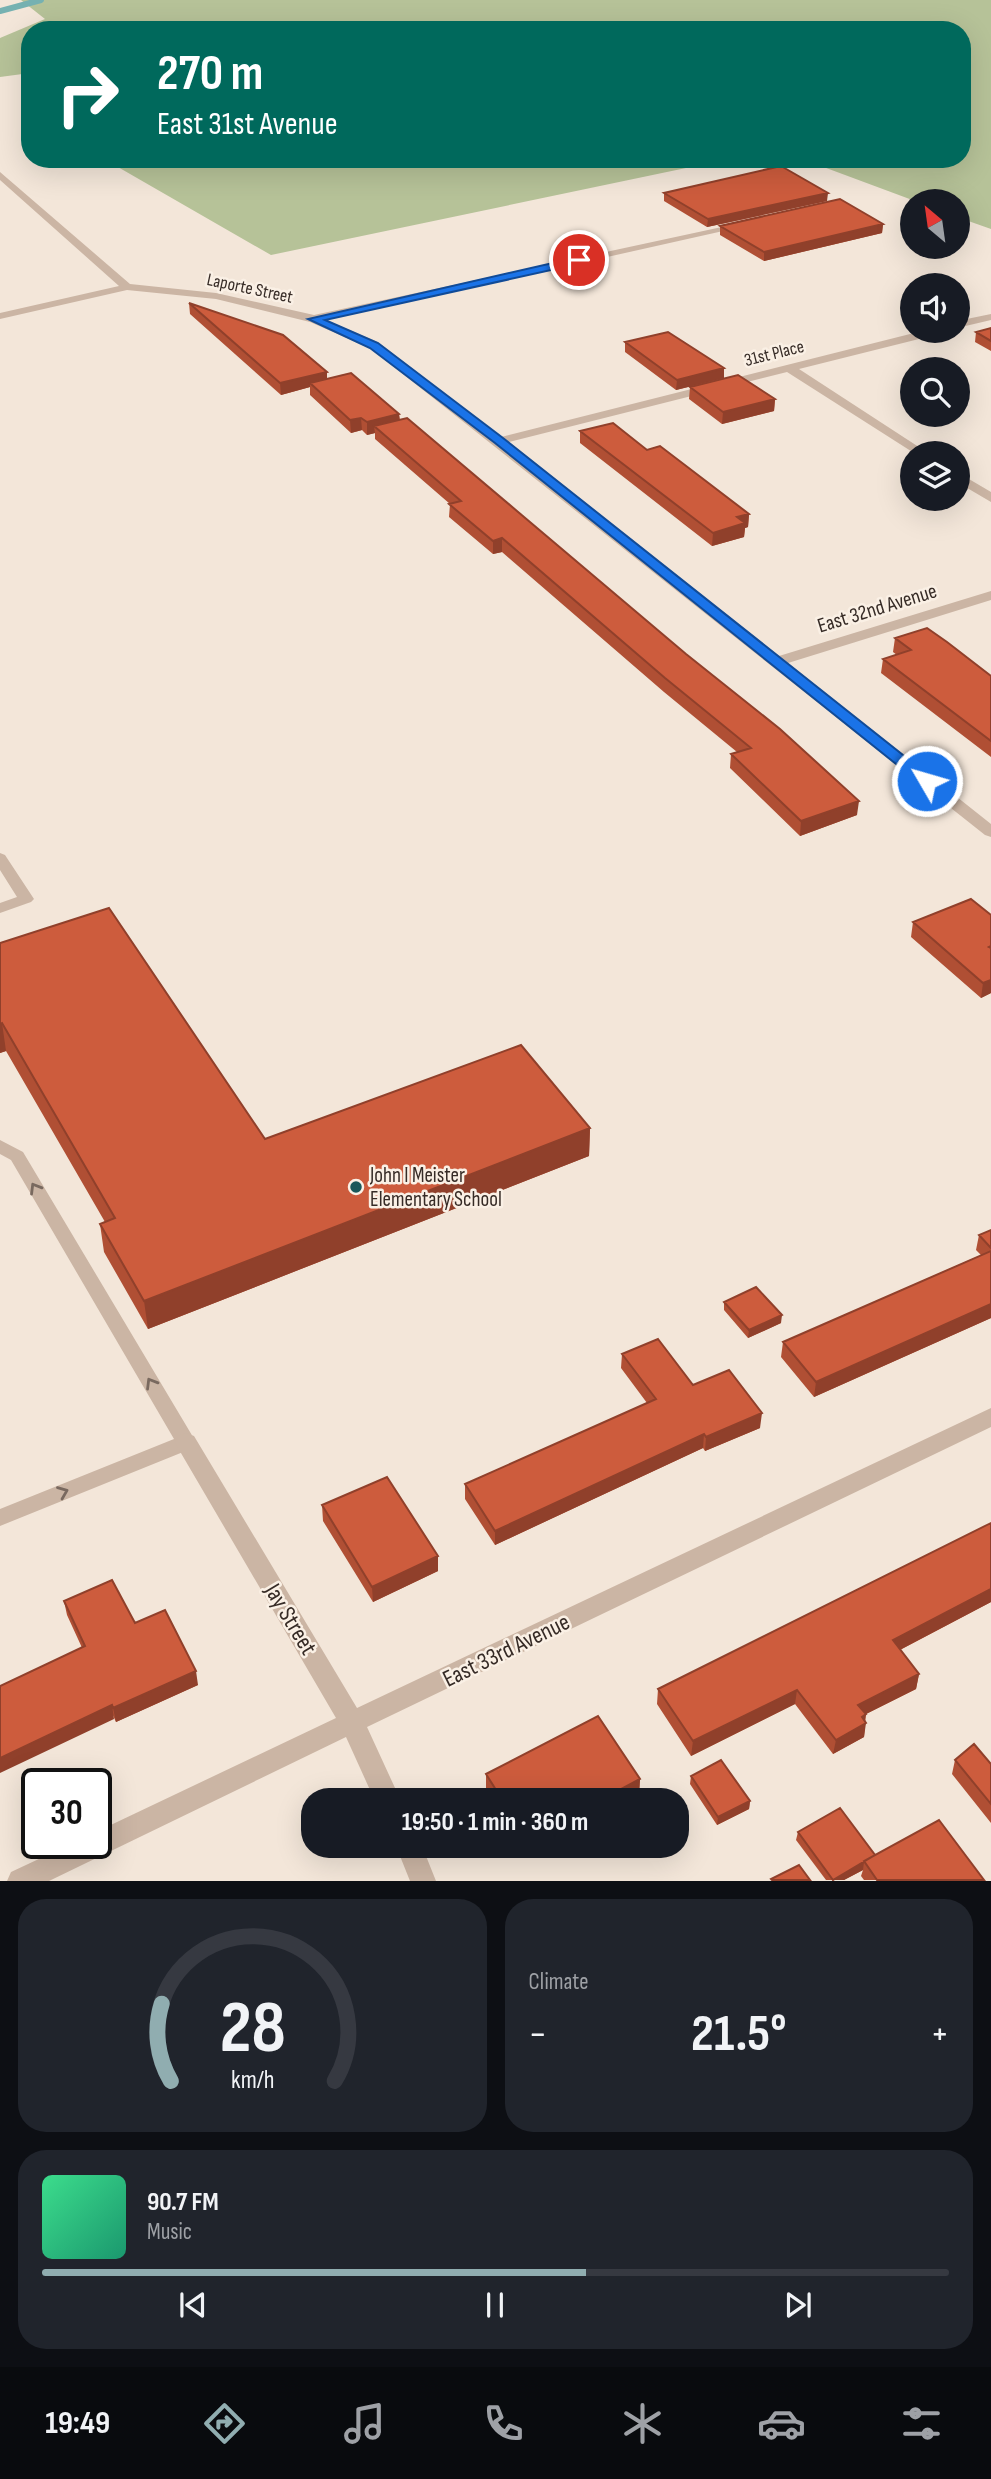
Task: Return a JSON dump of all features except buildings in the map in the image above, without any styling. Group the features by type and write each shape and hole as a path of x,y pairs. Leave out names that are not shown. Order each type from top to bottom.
{"street":[{"path":"0,175 127,287"},
{"path":"314,319 749,223"},
{"name":"Laporte Street","path":"0,316 127,287 216,296 314,319 374,345 991,832"},
{"path":"970,322 991,317"},
{"name":"31st Place","path":"499,441 900,340"},
{"path":"789,368 903,441"},
{"path":"970,484 991,498"},
{"name":"East 32nd Avenue","path":"776,662 991,595"},
{"name":"East 33rd Avenue","path":"20,1881 991,1417"},
{"name":"Jay Street","path":"186,1442 352,1723 382,1788"},
{"path":"414,1858 423,1881"}],"lane":[{"path":"0,858 26,900 0,908"},
{"path":"0,1146 17,1156 186,1442 0,1518"}],"green space":[{"path":"21,0 991,0 991,229 970,222 970,189 900,189 900,195 826,168 971,168 971,21 40,21 45,19"},
{"path":"21,29 21,74 0,77 0,38"},
{"path":"120,168 686,168 271,255"}],"waterway":[{"path":"0,11 41,0"}],"place":[{"name":"John I Meister Elementary School","path":"356,1187"}],"route":[{"path":"579,260 314,319 374,345 927,781"}]}
